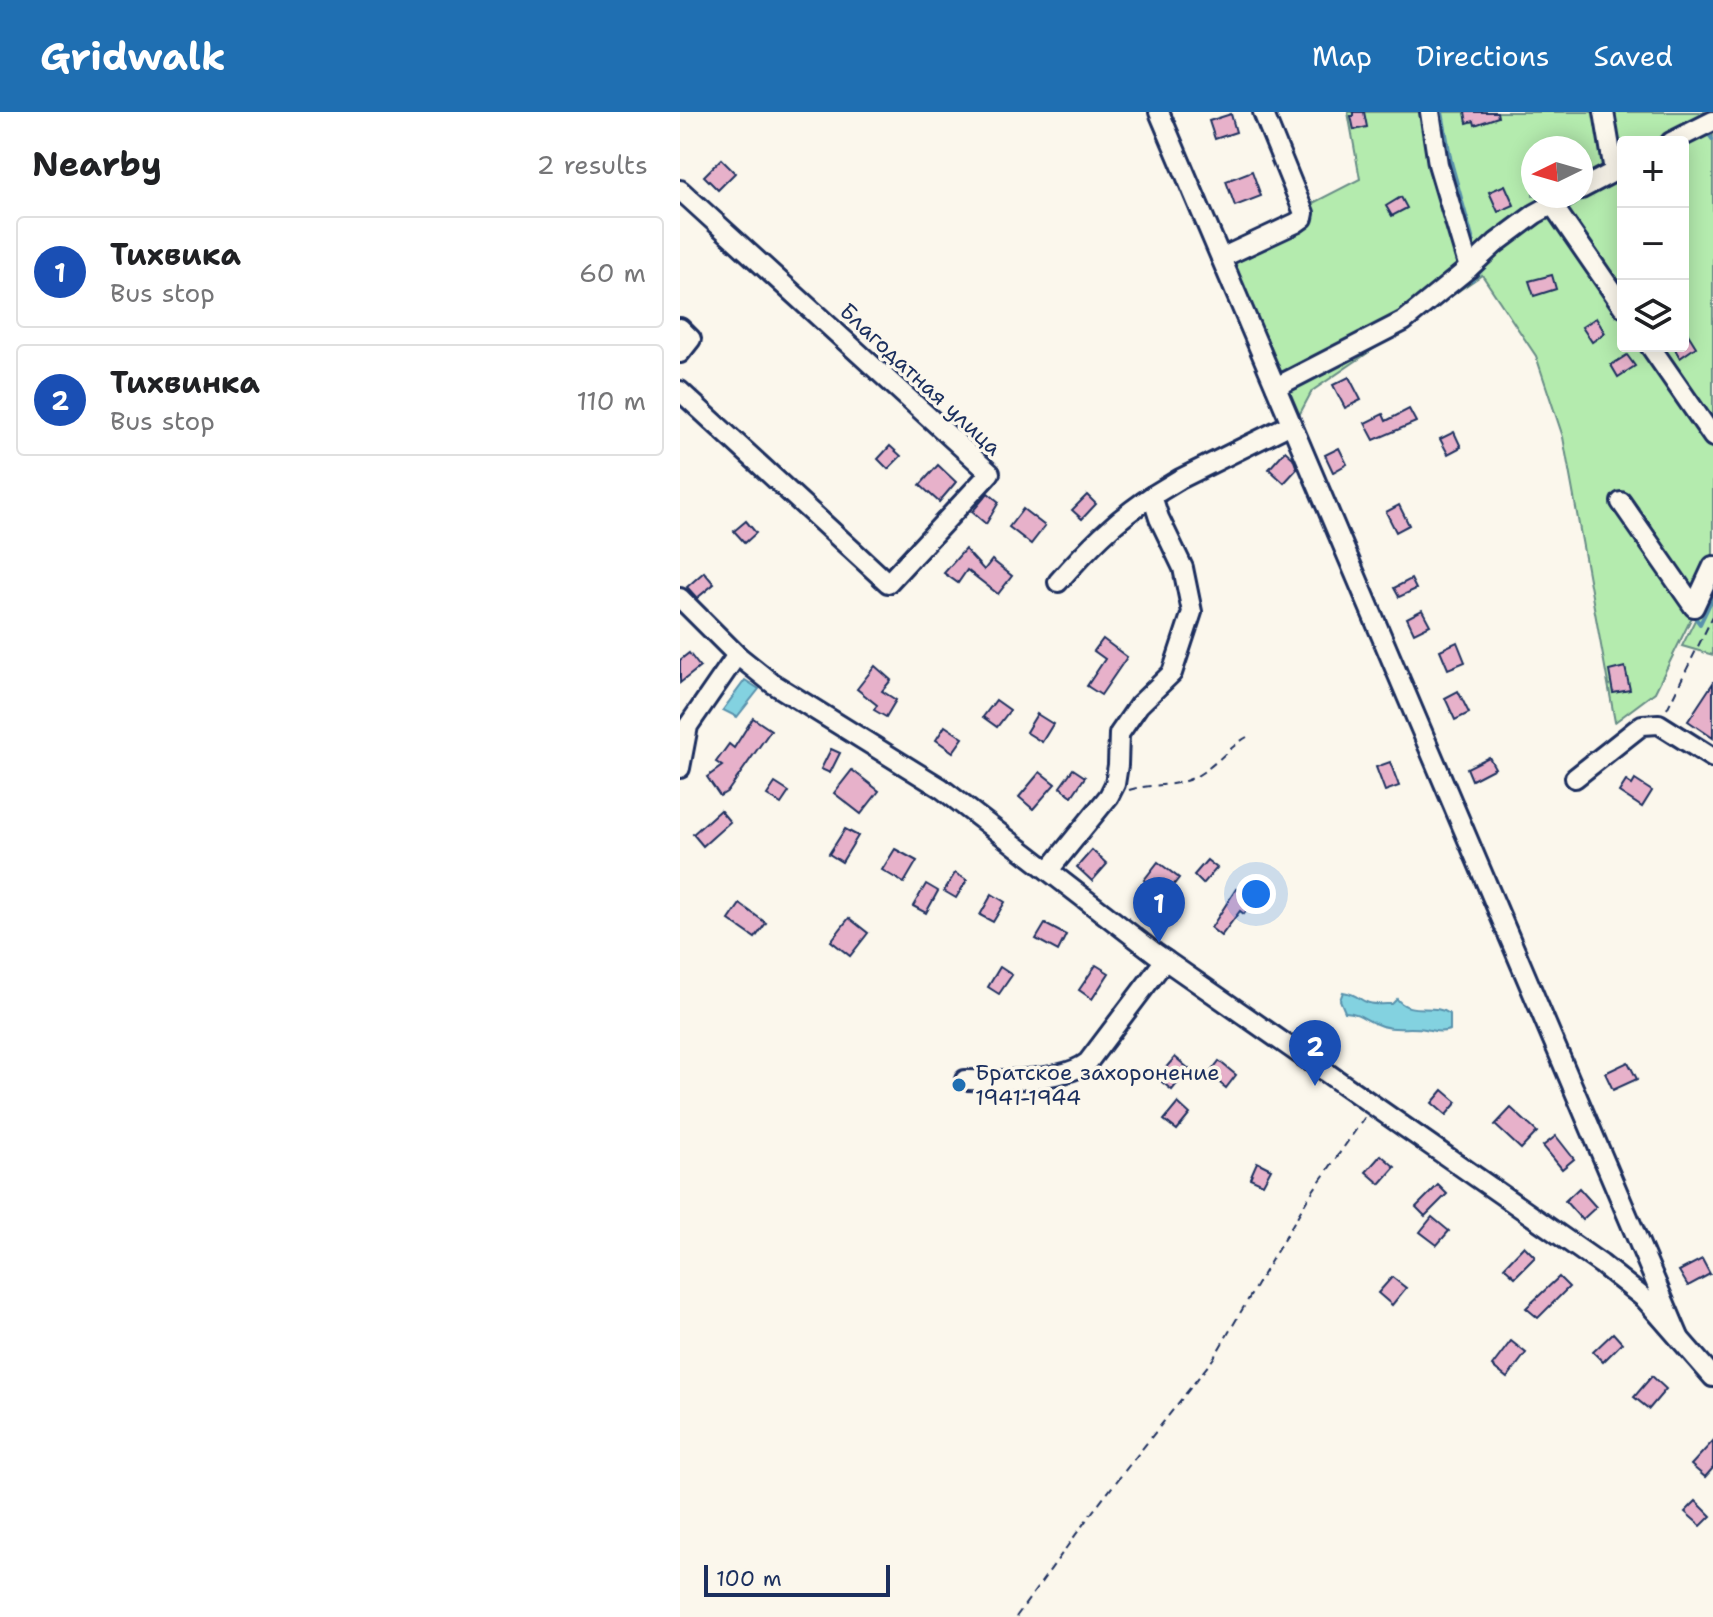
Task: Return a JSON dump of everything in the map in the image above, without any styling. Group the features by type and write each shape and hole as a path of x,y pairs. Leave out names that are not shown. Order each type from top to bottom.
{"street":[{"path":"1159,112 1679,1337"},
{"path":"1221,258 1303,218 1304,213 1263,112"},
{"path":"1430,112 1438,164 1469,268"},
{"path":"1604,112 1617,165"},
{"path":"1684,136 1712,123"},
{"path":"1593,183 1617,170"},
{"name":"Благодатная улица","path":"680,190 990,473 888,583 680,391"},
{"path":"1276,387 1404,321 1496,243 1546,208"},
{"path":"1565,208 1617,297"},
{"path":"680,328 691,339 680,353"},
{"path":"1654,352 1713,437"},
{"path":"1058,582 1095,540 1124,514 1180,479 1291,424"},
{"path":"1049,870 1109,796 1116,774 1119,734 1139,705 1172,673 1192,612 1183,568 1152,496"},
{"path":"1621,502 1694,607 1713,566"},
{"path":"680,598 737,655 772,683 941,788 1165,960 1601,1264 1645,1299 1713,1377"},
{"path":"680,768 688,726 737,655"},
{"path":"1575,778 1642,725 1659,724 1713,758"},
{"path":"965,1080 1012,1080 1077,1071 1088,1062 1165,960"}],"path":[{"path":"1659,724 1713,616"},
{"path":"1109,796 1143,786 1186,781 1247,737"},
{"path":"1016,1617 1090,1515 1213,1359 1310,1195 1373,1106"}],"green space":[{"path":"1348,112 1713,112 1713,574 1655,692 1615,722 1563,437 1536,356 1482,275 1312,391 1288,436 1217,252 1360,179"},
{"path":"1713,584 1713,655 1682,646"}],"water":[{"path":"745,680 759,689 737,717 723,710"},
{"path":"1343,992 1372,1004 1392,1004 1397,999 1408,1007 1443,1011 1450,1014 1450,1030 1381,1026 1345,1012 1340,1000"}],"building":[{"path":"1353,112 1364,112 1367,127 1354,130"},
{"path":"1465,112 1497,112 1498,117 1475,125 1474,121 1467,123"},
{"path":"1231,114 1236,132 1215,139 1209,121"},
{"path":"721,159 735,173 718,190 704,176"},
{"path":"1252,171 1261,196 1235,206 1226,181"},
{"path":"1505,185 1514,205 1498,212 1489,192"},
{"path":"1401,197 1407,208 1392,216 1386,206"},
{"path":"1552,275 1556,289 1534,296 1529,281"},
{"path":"1596,318 1605,333 1592,342 1582,327"},
{"path":"1689,336 1696,347 1689,352"},
{"path":"1627,355 1635,366 1618,377 1611,365"},
{"path":"1349,377 1361,400 1345,408 1333,385"},
{"path":"1409,409 1416,422 1374,440 1365,423 1383,414 1386,421"},
{"path":"1454,432 1461,447 1448,454 1440,439"},
{"path":"890,446 901,456 888,469 878,459"},
{"path":"1339,448 1347,464 1333,472 1325,455"},
{"path":"1285,451 1293,458 1297,469 1284,483 1269,469"},
{"path":"938,465 956,482 939,502 920,485"},
{"path":"988,493 999,502 986,524 972,512"},
{"path":"1087,495 1096,504 1082,519 1072,510"},
{"path":"1399,505 1409,525 1396,532 1386,512"},
{"path":"1023,509 1045,526 1031,544 1009,527"},
{"path":"746,521 756,533 745,543 734,531"},
{"path":"965,549 984,570 992,560 1012,576 998,594 967,570 958,583 944,573"},
{"path":"704,572 714,584 697,598 687,587"},
{"path":"1411,579 1416,589 1399,597 1394,588"},
{"path":"1422,610 1430,625 1414,633 1407,618"},
{"path":"1103,639 1127,657 1101,695 1087,686 1105,659 1094,651"},
{"path":"1457,642 1465,662 1448,669 1440,650"},
{"path":"689,653 700,667 680,683 680,660"},
{"path":"875,666 891,680 882,691 896,700 886,717 874,710 877,705 857,689"},
{"path":"1625,667 1630,690 1613,693 1609,671"},
{"path":"1713,683 1713,738 1688,721"},
{"path":"1458,691 1469,713 1455,720 1445,698"},
{"path":"996,700 1010,710 997,727 983,717"},
{"path":"1037,714 1053,724 1042,742 1026,732"},
{"path":"753,718 771,730 728,791 720,796 707,777 722,766 716,762 729,744 734,748"},
{"path":"945,726 963,738 953,752 936,740"},
{"path":"831,749 840,753 830,773 821,769"},
{"path":"1489,757 1495,768 1472,780 1467,768"},
{"path":"1390,762 1399,786 1385,791 1376,767"},
{"path":"1073,769 1085,777 1072,796 1060,787"},
{"path":"852,770 879,791 861,814 834,793"},
{"path":"1040,772 1055,784 1033,809 1019,797"},
{"path":"1635,780 1652,791 1642,807 1619,792 1626,781 1632,785"},
{"path":"775,783 789,792 781,804 767,795"},
{"path":"720,810 730,822 703,846 693,834"},
{"path":"845,829 858,836 842,862 829,854"},
{"path":"895,849 917,861 904,883 882,870"},
{"path":"1092,850 1107,864 1092,881 1077,867"},
{"path":"1207,860 1217,868 1203,884 1194,875"},
{"path":"1158,862 1179,878 1165,896 1144,880"},
{"path":"955,873 967,880 956,898 944,891"},
{"path":"926,884 938,891 926,913 913,906"},
{"path":"1236,889 1253,901 1244,914 1240,911 1221,936 1211,928"},
{"path":"992,894 1005,902 993,922 980,915"},
{"path":"740,904 766,923 755,938 729,920"},
{"path":"849,918 868,933 850,956 831,941"},
{"path":"1045,924 1066,935 1058,951 1036,939"},
{"path":"1096,965 1109,973 1092,999 1079,990"},
{"path":"1000,967 1012,975 999,994 988,987"},
{"path":"1175,1057 1189,1069 1172,1090 1157,1078"},
{"path":"1219,1061 1236,1075 1226,1088 1209,1074"},
{"path":"1628,1062 1637,1079 1613,1090 1605,1073"},
{"path":"1443,1090 1457,1102 1446,1115 1432,1103"},
{"path":"1178,1103 1190,1114 1177,1130 1164,1120"},
{"path":"1511,1108 1537,1132 1521,1149 1495,1125"},
{"path":"1556,1136 1574,1159 1562,1169 1543,1146"},
{"path":"1381,1155 1395,1167 1380,1184 1366,1172"},
{"path":"1257,1162 1271,1169 1263,1184 1250,1178"},
{"path":"1438,1185 1447,1194 1425,1216 1416,1207"},
{"path":"1579,1188 1596,1207 1582,1220 1565,1201"},
{"path":"1432,1217 1449,1231 1437,1245 1420,1232"},
{"path":"1524,1246 1535,1257 1515,1277 1504,1267"},
{"path":"1702,1259 1710,1274 1688,1286 1679,1271"},
{"path":"1392,1277 1406,1288 1392,1305 1378,1293"},
{"path":"1559,1277 1569,1287 1538,1318 1526,1308"},
{"path":"1613,1333 1622,1343 1603,1362 1593,1352"},
{"path":"1511,1341 1526,1353 1507,1378 1492,1366"},
{"path":"1652,1376 1666,1389 1649,1409 1634,1397"},
{"path":"1713,1441 1713,1468 1705,1477 1691,1465"},
{"path":"1696,1501 1711,1516 1701,1526 1685,1512"}],"waterway":[{"path":"1442,112 1451,162 1473,241"},
{"path":"1707,132 1713,140"},
{"path":"1472,280 1501,250"},
{"path":"1691,612 1700,624 1713,597"}],"place":[{"name":"Тихвика","path":"1159,943"},
{"name":"Братское захоронение 1941-1944","path":"959,1085"},
{"name":"Тихвинка","path":"1315,1086"}]}
